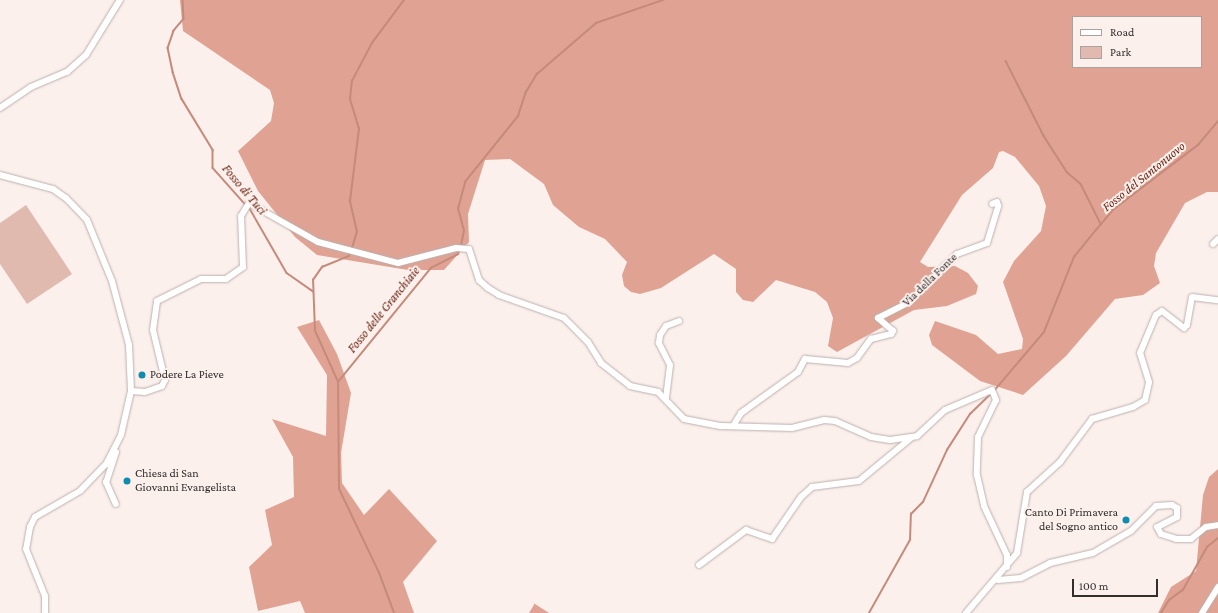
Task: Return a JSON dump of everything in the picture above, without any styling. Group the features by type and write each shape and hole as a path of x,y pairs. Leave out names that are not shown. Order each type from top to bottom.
{"street":[{"path":"0,108 31,87 67,72 86,55 120,0"},
{"path":"0,175 53,189 66,198 87,220 112,281 130,345 131,391 121,435 106,482 116,504"},
{"name":"Via della Fonte","path":"733,426 742,412 798,372 805,359 848,363 857,358 871,339 891,334 893,331 878,318 908,303 957,254 988,243 992,236 998,206 997,202 992,204"},
{"path":"131,391 145,392 162,386 165,380 153,330 157,301 201,279 226,279 243,267 241,216 249,203 318,242 398,263 456,248 469,249 479,280 488,288 499,295 564,318 588,342 601,363 624,382 658,392 666,398 684,419 733,426 792,428 824,420 835,421 870,437 912,438"},
{"path":"1213,244 1218,239"},
{"path":"966,613 997,580 1017,553 1027,492 1060,462 1092,419 1133,407 1145,400 1149,382 1140,353 1156,315 1162,311 1176,326 1187,326 1192,297 1218,300"},
{"path":"666,398 670,365 659,343 660,335 666,326 679,321"},
{"path":"699,565 746,530 772,539 801,497 812,487 859,481 950,408 986,391 996,395 996,405 978,437 978,475 984,506 1006,555 1007,567"},
{"path":"45,613 45,596 26,549 30,527 35,517 80,490 106,464 121,435"},
{"path":"997,580 1021,578 1050,563 1093,553 1131,531 1156,506 1172,504 1177,508 1177,516 1157,527 1161,534 1176,539 1191,539 1206,527 1218,525"},
{"path":"1202,613 1218,587"}],"green space":[{"path":"26,205 72,274 27,304 0,264 0,223"}],"shaded area":[{"path":"180,0 1218,0 1218,192 1207,192 1185,203 1156,253 1154,266 1160,283 1143,295 1115,299 1066,356 1023,395 980,381 932,345 929,335 935,321 976,335 998,354 1022,349 1023,339 1003,282 1014,261 1041,231 1046,206 1039,186 1015,157 1003,151 999,152 993,168 962,195 920,262 928,267 955,266 968,273 978,286 976,294 947,306 914,310 837,352 828,346 833,318 827,302 815,292 776,280 753,302 743,300 736,292 736,269 714,254 661,288 640,294 631,292 624,286 622,275 627,262 605,239 579,227 553,205 544,184 510,159 485,160 468,214 469,242 444,270 408,270 317,255 295,237 258,191 238,151 271,121 274,103 270,90 183,31"},
{"path":"319,320 337,354 351,393 341,453 342,483 364,515 389,489 437,541 403,582 414,613 305,613 300,601 258,611 249,567 272,545 265,510 294,497 293,457 272,419 326,436 327,375 297,327"},
{"path":"1218,469 1218,613 1158,613 1171,587 1196,571 1203,495 1209,477"},
{"path":"535,604 549,613 529,613"}],"waterway":[{"name":"Fosso di Tuci","path":"183,0 184,19 174,31 168,48 173,72 182,99 213,150 213,168 246,205"},
{"path":"352,248 357,232 350,201 359,129 350,99 352,81 372,43 404,0"},
{"name":"Fosso delle Granchiaie","path":"461,246 464,231 458,209 465,182 518,116 526,92 537,74 596,23 663,0"},
{"path":"1006,61 1044,136 1067,172 1081,184 1101,224"},
{"name":"Fosso del Santonuovo","path":"994,391 1044,332 1074,257 1097,229 1114,209 1198,145 1218,121"},
{"name":"Fosso di Tuci","path":"249,207 287,273 313,291"},
{"name":"Fosso delle Granchiaie","path":"394,613 379,573 339,489 338,382 431,268 458,254 460,249"},
{"path":"338,382 315,331 313,280 322,267 349,256 350,252"},
{"name":"Fosso del Santonuovo","path":"869,613 910,540 911,514 923,502 947,450 970,414 991,394"},
{"path":"1161,613 1169,600 1183,590 1207,547 1218,538"}],"place":[{"name":"Podere La Pieve","path":"142,375"},
{"name":"Chiesa di San Giovanni Evangelista","path":"127,481"},
{"name":"Canto Di Primavera del Sogno antico","path":"1126,520"}]}
